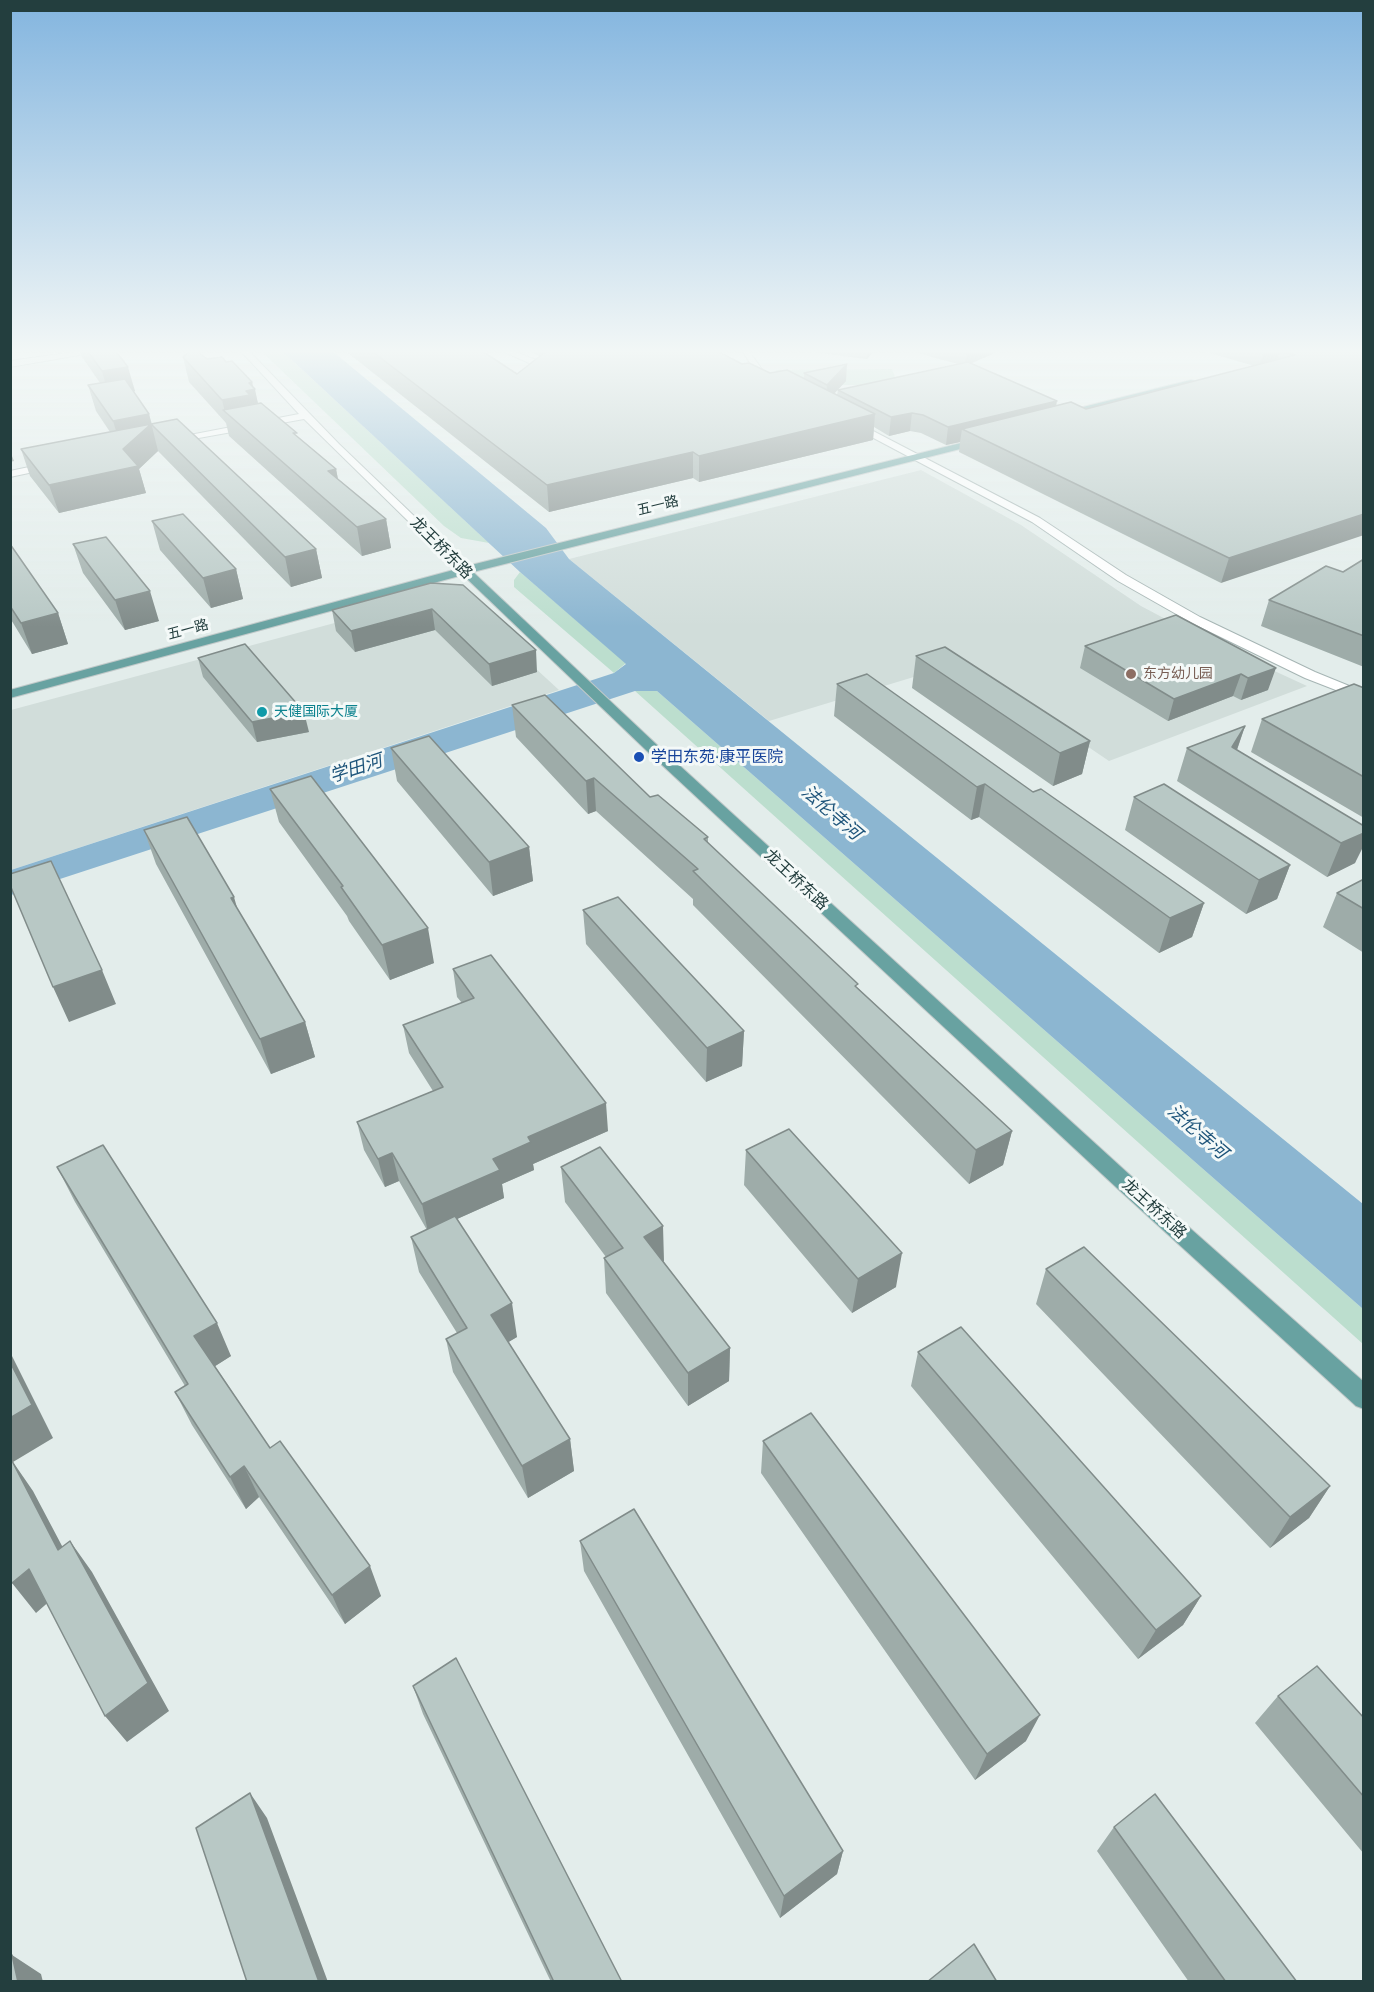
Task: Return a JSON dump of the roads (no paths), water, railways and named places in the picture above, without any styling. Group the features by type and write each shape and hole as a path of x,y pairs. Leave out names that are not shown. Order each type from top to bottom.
{"main road":[{"name":"五一路","path":"10,682 962,442"},
{"name":"五一路","path":"10,694 460,567"},
{"name":"龙王桥东路","path":"460,567 575,677 1107,1166 1364,1398"}],"street":[{"path":"159,444 169,442"},
{"name":"龙王桥东路","path":"332,442 460,567"},
{"path":"889,442 1036,520 1122,578 1196,620 1310,675 1364,697"},
{"path":"10,474 68,462"}],"water":[{"path":"380,442 442,442 546,528 569,559 1363,1204 1363,1309 657,691 635,691 11,895 11,870 614,673 626,664 520,572"}],"place":[{"name":"东方幼儿园","path":"1131,674"},
{"name":"天健国际大厦","path":"262,712"},
{"name":"学田东苑·康平医院","path":"639,757"}],"water label":[{"name":"学田河","path":"356,769"},
{"name":"法伦寺河","path":"831,813"},
{"name":"法伦寺河","path":"1197,1132"}]}
